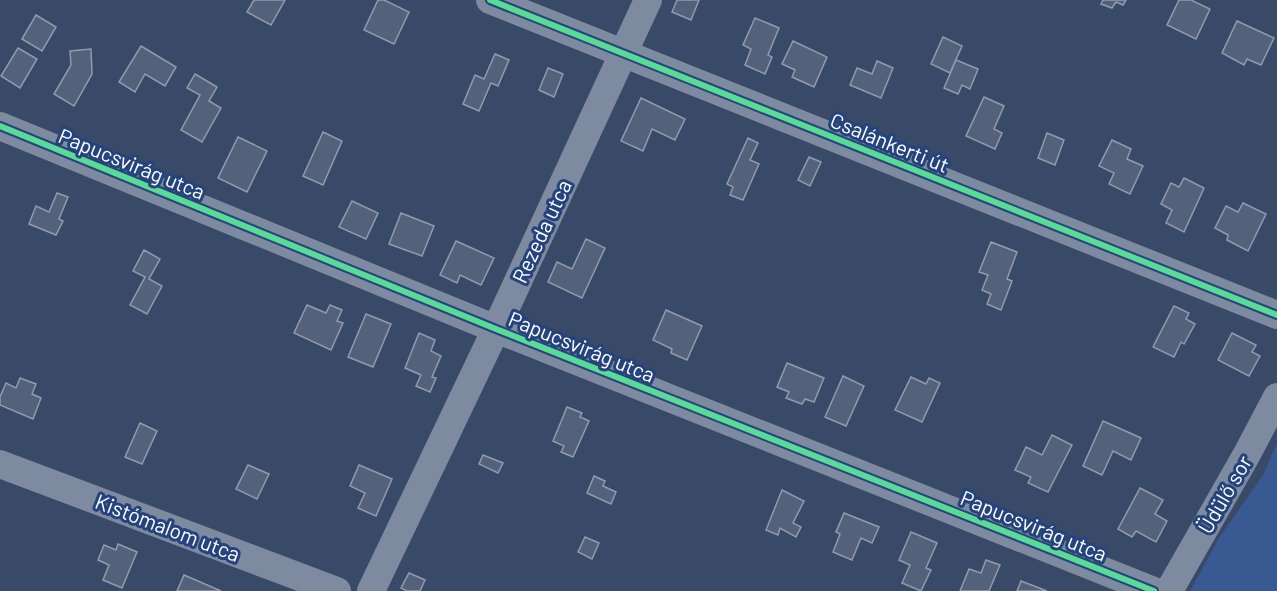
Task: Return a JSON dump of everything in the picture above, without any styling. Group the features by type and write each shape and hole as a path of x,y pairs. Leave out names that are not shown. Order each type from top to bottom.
{"street":[{"name":"Csalánkerti út","path":"490,0 1277,315"},
{"name":"Rezeda utca","path":"371,591 496,330 648,0"},
{"name":"Papucsvirág utca","path":"0,126 496,330 1154,591"},
{"name":"Üdülő sor","path":"1169,591 1247,454 1277,396"},
{"name":"Kistómalom utca","path":"0,464 337,591"}],"shaded area":[{"path":"1277,443 1277,591 1190,591 1219,538 1263,475"}],"building":[{"path":"254,0 285,0 271,25 247,12"},
{"path":"378,0 384,0 409,12 394,44 364,30"},
{"path":"677,0 699,0 691,20 672,12"},
{"path":"1103,0 1126,0 1123,5 1116,2 1112,8 1101,4"},
{"path":"1179,0 1191,0 1210,9 1196,39 1167,25"},
{"path":"36,15 56,27 42,51 22,39"},
{"path":"755,18 779,28 768,55 772,57 765,74 745,65 751,49 743,45"},
{"path":"1237,21 1274,38 1261,65 1247,59 1244,65 1222,53"},
{"path":"943,37 962,46 950,73 931,64"},
{"path":"793,41 827,57 814,87 792,77 795,70 782,64"},
{"path":"141,46 176,67 165,86 145,74 135,92 119,82"},
{"path":"18,48 37,59 20,88 1,76"},
{"path":"91,49 92,74 74,106 54,94 71,65 70,51"},
{"path":"495,54 509,60 498,86 491,83 479,111 463,104 475,75 484,79"},
{"path":"956,60 978,69 970,89 962,85 958,94 944,88"},
{"path":"877,61 893,68 881,98 850,85 857,68 872,74"},
{"path":"548,68 563,74 554,97 539,90"},
{"path":"195,74 217,87 209,101 221,108 202,142 181,130 200,95 187,88"},
{"path":"984,97 1004,106 994,129 1002,133 995,149 966,136"},
{"path":"641,98 685,119 675,140 652,129 643,151 621,141"},
{"path":"323,132 342,141 323,185 303,176"},
{"path":"1047,133 1064,140 1055,165 1038,158"},
{"path":"238,137 267,151 247,192 218,178"},
{"path":"748,138 758,143 750,160 759,164 743,200 730,195 733,187 727,184"},
{"path":"1112,140 1131,149 1127,159 1143,166 1130,194 1109,184 1114,173 1099,166"},
{"path":"809,157 821,162 810,186 798,180"},
{"path":"1184,178 1204,188 1184,232 1166,223 1172,210 1161,204 1171,183 1179,187"},
{"path":"57,193 68,197 59,219 63,221 56,235 29,224 36,206 49,212"},
{"path":"352,201 378,213 366,239 339,227"},
{"path":"1243,203 1266,214 1248,251 1227,240 1228,235 1215,228 1226,206 1238,212"},
{"path":"401,213 434,226 422,256 389,244"},
{"path":"586,239 605,248 582,298 548,282 557,262 572,269"},
{"path":"456,241 494,258 481,285 460,275 457,283 440,275"},
{"path":"991,242 1017,252 1007,279 1012,281 1001,310 987,304 991,294 982,290 988,275 979,272"},
{"path":"144,250 160,259 149,279 162,286 147,314 130,305 145,277 133,271"},
{"path":"307,305 326,313 330,305 342,310 337,321 343,323 331,350 294,333"},
{"path":"1174,306 1189,313 1186,319 1195,324 1184,344 1181,342 1174,357 1153,347"},
{"path":"666,310 702,326 687,360 671,353 672,349 653,340"},
{"path":"366,314 391,324 373,367 348,357"},
{"path":"419,333 435,340 431,351 441,356 432,377 436,378 430,392 416,386 421,375 405,368"},
{"path":"1232,333 1256,345 1252,352 1260,356 1249,376 1218,360"},
{"path":"787,363 824,378 814,402 805,399 802,404 786,398 789,392 777,387"},
{"path":"843,376 864,386 846,426 825,417"},
{"path":"911,377 926,384 929,378 940,383 922,422 895,410"},
{"path":"20,378 36,384 32,394 41,398 33,419 0,405 0,397 6,383 16,388"},
{"path":"567,407 582,413 580,417 589,421 573,457 561,452 564,446 553,441"},
{"path":"1103,421 1141,438 1131,460 1113,451 1102,475 1083,466"},
{"path":"140,423 157,431 142,464 125,457"},
{"path":"1052,435 1072,445 1048,492 1028,483 1031,477 1015,470 1026,447 1042,455"},
{"path":"483,455 503,463 498,473 479,464"},
{"path":"248,465 269,474 257,499 236,489"},
{"path":"359,465 392,479 376,516 358,508 365,493 350,486"},
{"path":"594,476 605,481 603,486 616,492 611,504 587,493"},
{"path":"1140,488 1163,500 1155,514 1167,521 1156,542 1136,531 1132,537 1118,529"},
{"path":"782,490 804,501 793,523 801,527 796,537 780,528 778,535 766,530"},
{"path":"844,513 879,527 872,543 861,538 852,560 833,552 840,534 836,532"},
{"path":"911,532 937,543 926,568 931,570 921,591 902,583 910,565 899,560"},
{"path":"585,537 599,543 592,559 578,552"},
{"path":"118,544 137,552 122,588 103,580 109,565 98,560 104,545 116,550"},
{"path":"986,560 1000,565 989,591 960,591 969,569 981,573"},
{"path":"409,573 425,580 420,591 407,591 401,588"},
{"path":"184,575 221,591 177,591"},
{"path":"1021,581 1047,591 1017,591"}],"cycle path":[{"path":"490,0 1277,315"},
{"path":"0,126 496,329 1154,591"}]}
